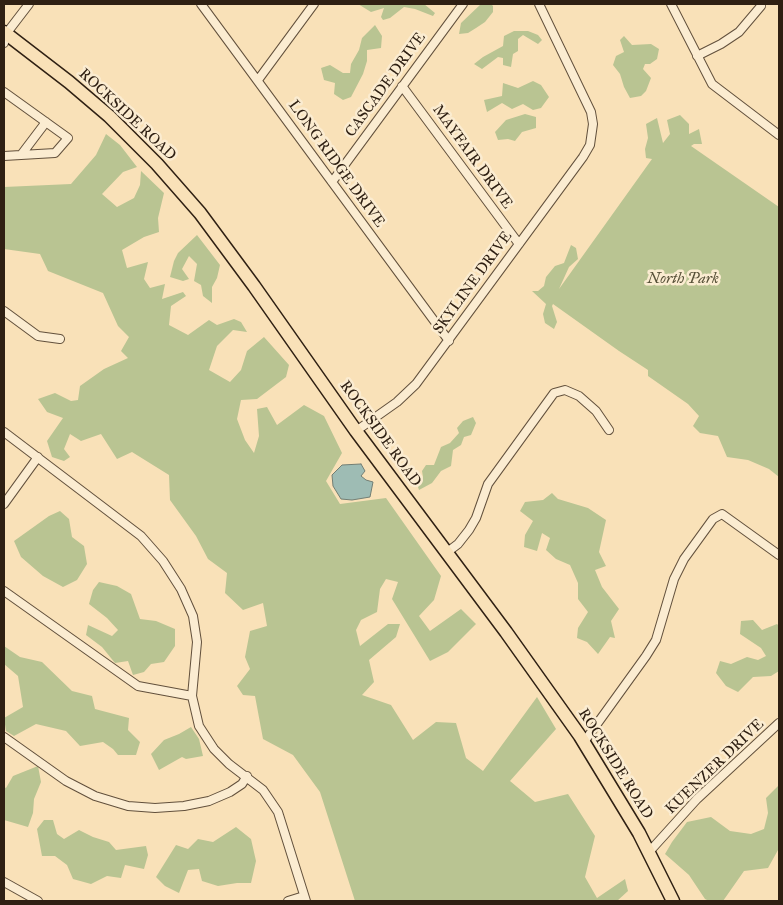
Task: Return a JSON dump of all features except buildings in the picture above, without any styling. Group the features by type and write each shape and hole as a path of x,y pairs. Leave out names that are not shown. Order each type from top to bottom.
{"main road":[{"name":"ROCKSIDE ROAD","path":"4,36 69,82 96,105 157,164 200,213 584,742 649,852 673,901"}],"street":[{"path":"4,36 29,4"},
{"name":"LONG RIDGE DRIVE","path":"201,4 449,341"},
{"path":"258,80 314,4"},
{"name":"CASCADE DRIVE","path":"332,182 463,4"},
{"name":"SKYLINE DRIVE","path":"356,430 406,394 416,384 583,158 590,145 593,124 591,112 539,4"},
{"path":"671,4 712,84 779,135"},
{"path":"697,56 740,32 761,6"},
{"name":"MAYFAIR DRIVE","path":"402,86 519,244"},
{"path":"4,92 68,138 55,153 4,156"},
{"path":"22,155 46,122"},
{"path":"4,311 38,336 60,339"},
{"path":"446,553 458,544 469,530 476,518 488,484 554,392 565,390 579,396 596,410 608,430"},
{"path":"4,432 141,536 163,562 181,589 193,616 197,642 192,696 200,726 214,748 229,764 263,790 278,812 305,899 288,901"},
{"path":"4,504 38,457"},
{"path":"584,742 656,640 671,588 684,559 713,519 722,514 779,555"},
{"path":"4,591 138,686 192,696"},
{"name":"KUENZER DRIVE","path":"649,852 697,799 779,724"},
{"path":"4,737 66,781 96,796 128,806 154,808 184,806 209,801 230,792 242,784 246,776"},
{"path":"4,882 38,901"}],"green space":[{"path":"358,4 424,4 435,13 433,16 404,7 390,18 383,20 381,17 384,8 371,12"},
{"path":"481,4 491,4 493,12 485,22 476,28 468,33 459,34 461,23"},
{"path":"375,25 382,36 381,48 367,50 367,61 363,74 351,97 343,100 334,94 335,83 324,80 321,68 330,65 343,73 350,73 351,64 359,50 362,38"},
{"path":"514,31 528,31 538,35 542,40 538,44 523,35 518,39 518,51 513,54 511,67 503,65 503,58 498,57 482,69 474,64 503,46 504,36"},
{"path":"624,36 632,45 651,44 659,49 657,59 650,64 645,64 643,69 651,78 646,91 641,96 630,98 620,74 613,65 616,56 624,52 620,40"},
{"path":"533,81 541,85 549,97 541,108 533,110 523,104 512,109 502,103 487,112 484,100 502,96 503,83 518,88"},
{"path":"525,114 536,117 536,128 522,132 515,141 508,139 498,140 495,132 506,120"},
{"name":"North Park","path":"680,115 689,124 689,134 699,129 702,144 691,146 779,207 779,477 769,469 748,460 727,457 718,436 700,433 693,426 699,416 688,404 648,376 648,370 553,304 557,322 554,329 545,323 543,314 546,304 532,291 538,291 544,286 546,277 555,266 564,263 571,245 576,248 578,259 569,267 559,289 652,159 646,158 645,149 648,138 646,124 657,118 663,143 670,134 667,120"},
{"path":"106,134 120,145 137,167 123,172 102,194 117,207 134,198 140,185 141,171 164,193 158,218 159,232 144,237 122,250 127,268 148,262 144,279 150,288 165,284 162,299 183,292 186,296 171,306 169,325 188,335 209,320 217,325 234,319 241,322 247,332 233,330 217,346 209,370 230,382 241,370 247,351 264,337 289,365 286,377 257,399 241,400 237,419 245,440 254,453 259,436 257,409 267,407 277,425 304,405 324,416 342,453 326,481 340,504 386,498 441,576 434,600 419,616 430,631 461,609 476,624 448,652 430,661 392,599 398,582 386,579 380,589 377,612 361,620 356,630 360,646 388,624 400,624 396,637 369,660 374,682 362,695 391,705 413,740 436,722 456,723 466,758 483,771 537,697 556,729 510,781 535,802 568,794 595,836 585,877 597,898 625,879 628,891 617,901 355,901 320,792 293,755 263,739 255,696 243,695 237,686 250,669 245,657 250,631 267,626 263,603 243,610 225,593 227,573 208,559 196,536 170,500 169,475 132,452 117,459 101,434 81,441 70,434 64,449 70,457 64,461 52,457 47,441 63,418 47,412 38,399 55,393 71,401 78,400 80,386 104,369 128,358 121,351 129,337 118,326 103,293 48,271 40,254 4,249 4,187 71,184 96,155"},
{"path":"197,235 220,265 217,278 212,287 212,303 203,296 201,285 194,281 197,264 189,256 182,269 189,279 183,281 170,277 178,253"},
{"path":"473,417 476,423 471,435 464,437 461,445 453,450 451,466 441,471 432,483 419,490 418,487 423,477 422,471 426,465 434,465 441,447 450,443 459,433 457,428 463,421"},
{"path":"552,493 558,499 588,508 606,520 599,552 606,566 595,570 602,587 619,609 611,621 615,638 610,637 598,654 587,642 577,638 578,628 588,612 578,599 578,583 570,565 556,559 546,550 550,538 542,533 537,551 524,547 525,535 533,521 520,511 525,502 543,500"},
{"path":"60,511 69,519 72,537 84,546 87,564 77,580 63,587 43,576 21,557 14,541 49,516"},
{"path":"99,582 117,586 131,594 140,619 156,621 175,629 175,646 164,662 151,664 144,672 133,675 128,661 115,663 102,647 86,635 88,625 112,636 118,630 107,618 89,604 93,590"},
{"path":"753,620 762,630 777,624 779,626 779,671 771,676 753,677 738,692 726,686 716,673 720,661 731,664 747,657 758,660 766,656 761,648 740,634 741,621"},
{"path":"4,646 20,657 42,662 72,691 92,696 95,709 129,718 128,730 140,742 136,755 118,755 103,742 80,746 66,731 36,724 14,736 6,731 4,718 23,707 18,676 4,664"},
{"path":"191,727 199,739 203,756 186,759 182,757 159,770 151,754 164,740"},
{"path":"38,766 41,782 34,799 33,813 28,827 4,820 4,787 6,788 13,776"},
{"path":"779,785 778,850 768,868 744,871 723,901 709,901 705,899 689,875 665,854 672,842 687,822 711,817 730,831 751,834 764,829 768,813 766,798"},
{"path":"44,820 53,820 57,834 64,839 79,830 109,842 116,850 146,846 148,855 144,869 125,865 121,878 107,876 91,884 73,879 67,865 55,856 42,856 37,829"},
{"path":"236,827 251,839 256,861 251,883 218,886 202,881 199,869 188,870 179,893 165,886 156,877 176,845 188,849 198,839 213,842"}],"water":[{"path":"361,464 365,471 361,476 373,482 370,497 352,500 341,499 333,486 332,475 342,465"}]}
